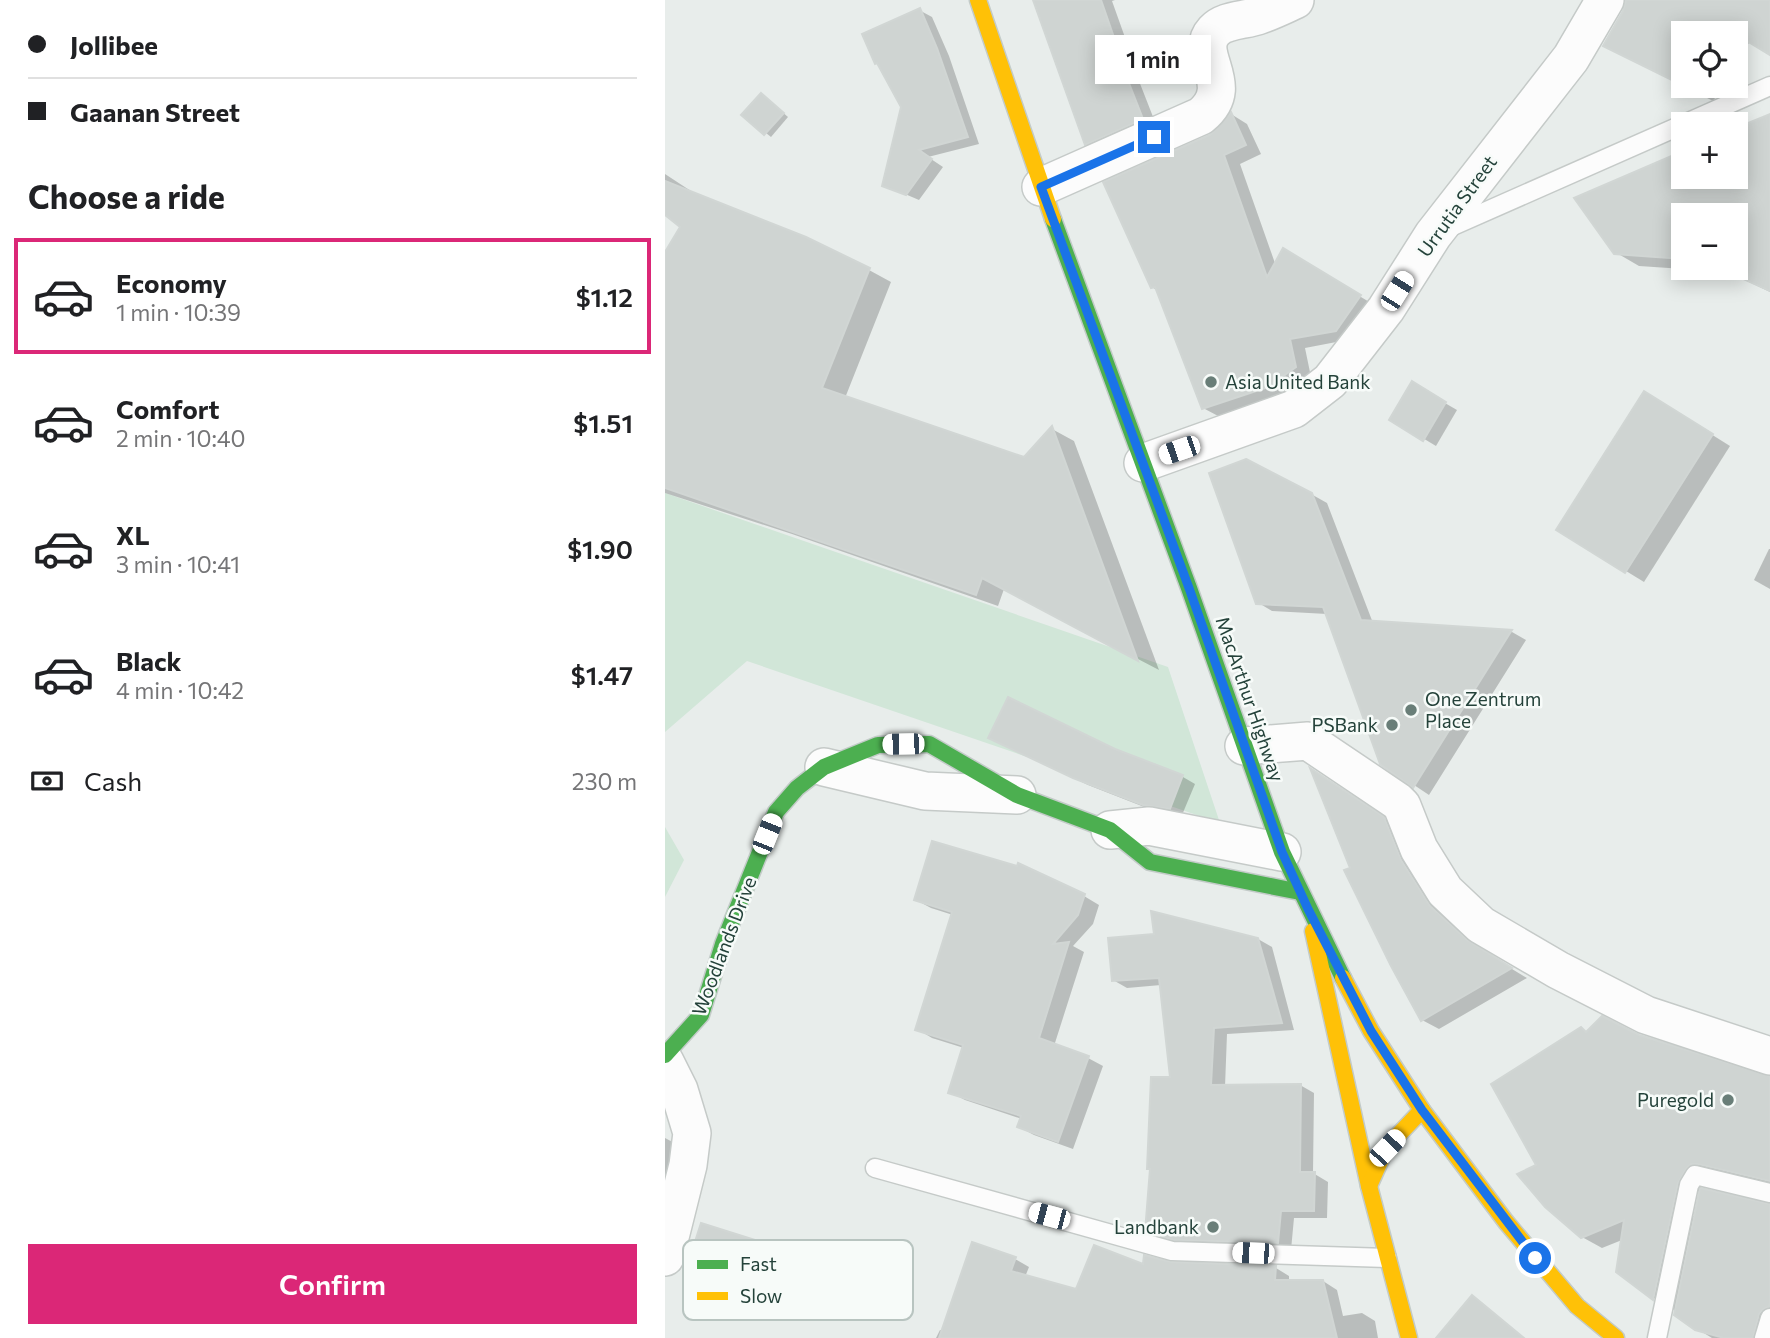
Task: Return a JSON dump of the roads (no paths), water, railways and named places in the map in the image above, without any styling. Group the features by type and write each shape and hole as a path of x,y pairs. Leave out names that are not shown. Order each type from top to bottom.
{"main road":[{"name":"MacArthur Highway","path":"978,0 1041,187 1282,852 1308,909 1371,1031 1422,1110 1550,1276 1577,1306 1616,1338"},
{"name":"Woodlands Drive","path":"665,1055 701,1015 723,944 776,812 797,788 824,767"},
{"name":"Woodlands Drive","path":"1017,795 1110,830 1150,862 1300,892"},
{"path":"1308,909 1369,1186 1409,1338"},
{"path":"1369,1186 1387,1148 1422,1110"}],"street":[{"path":"1041,187 1201,116 1212,107 1218,90 1207,45 1213,32 1225,24 1259,16 1296,0"},
{"name":"Urrutia Street","path":"1143,463 1294,409 1330,381 1386,309 1433,235 1571,58 1605,0"},
{"path":"1244,746 1308,741 1402,806 1419,849 1444,891 1481,925 1558,970 1646,1015 1770,1056"},
{"name":"Woodlands Drive","path":"824,767 925,791 1017,795"},
{"name":"Woodlands Drive","path":"1110,830 1149,826 1282,852"},
{"path":"665,1062 679,1090 692,1133 688,1165 665,1257"}],"lane":[{"path":"1433,235 1770,86"},
{"path":"875,1168 1172,1251 1387,1258"},
{"path":"1657,1338 1689,1185 1695,1175 1770,1193"},
{"path":"1763,1338 1770,1318"}],"place":[{"name":"Asia United Bank","path":"1211,382"},
{"name":"One Zentrum Place","path":"1411,710"},
{"name":"PSBank","path":"1392,725"},
{"name":"Puregold","path":"1728,1100"},
{"name":"Landbank","path":"1213,1227"}]}
